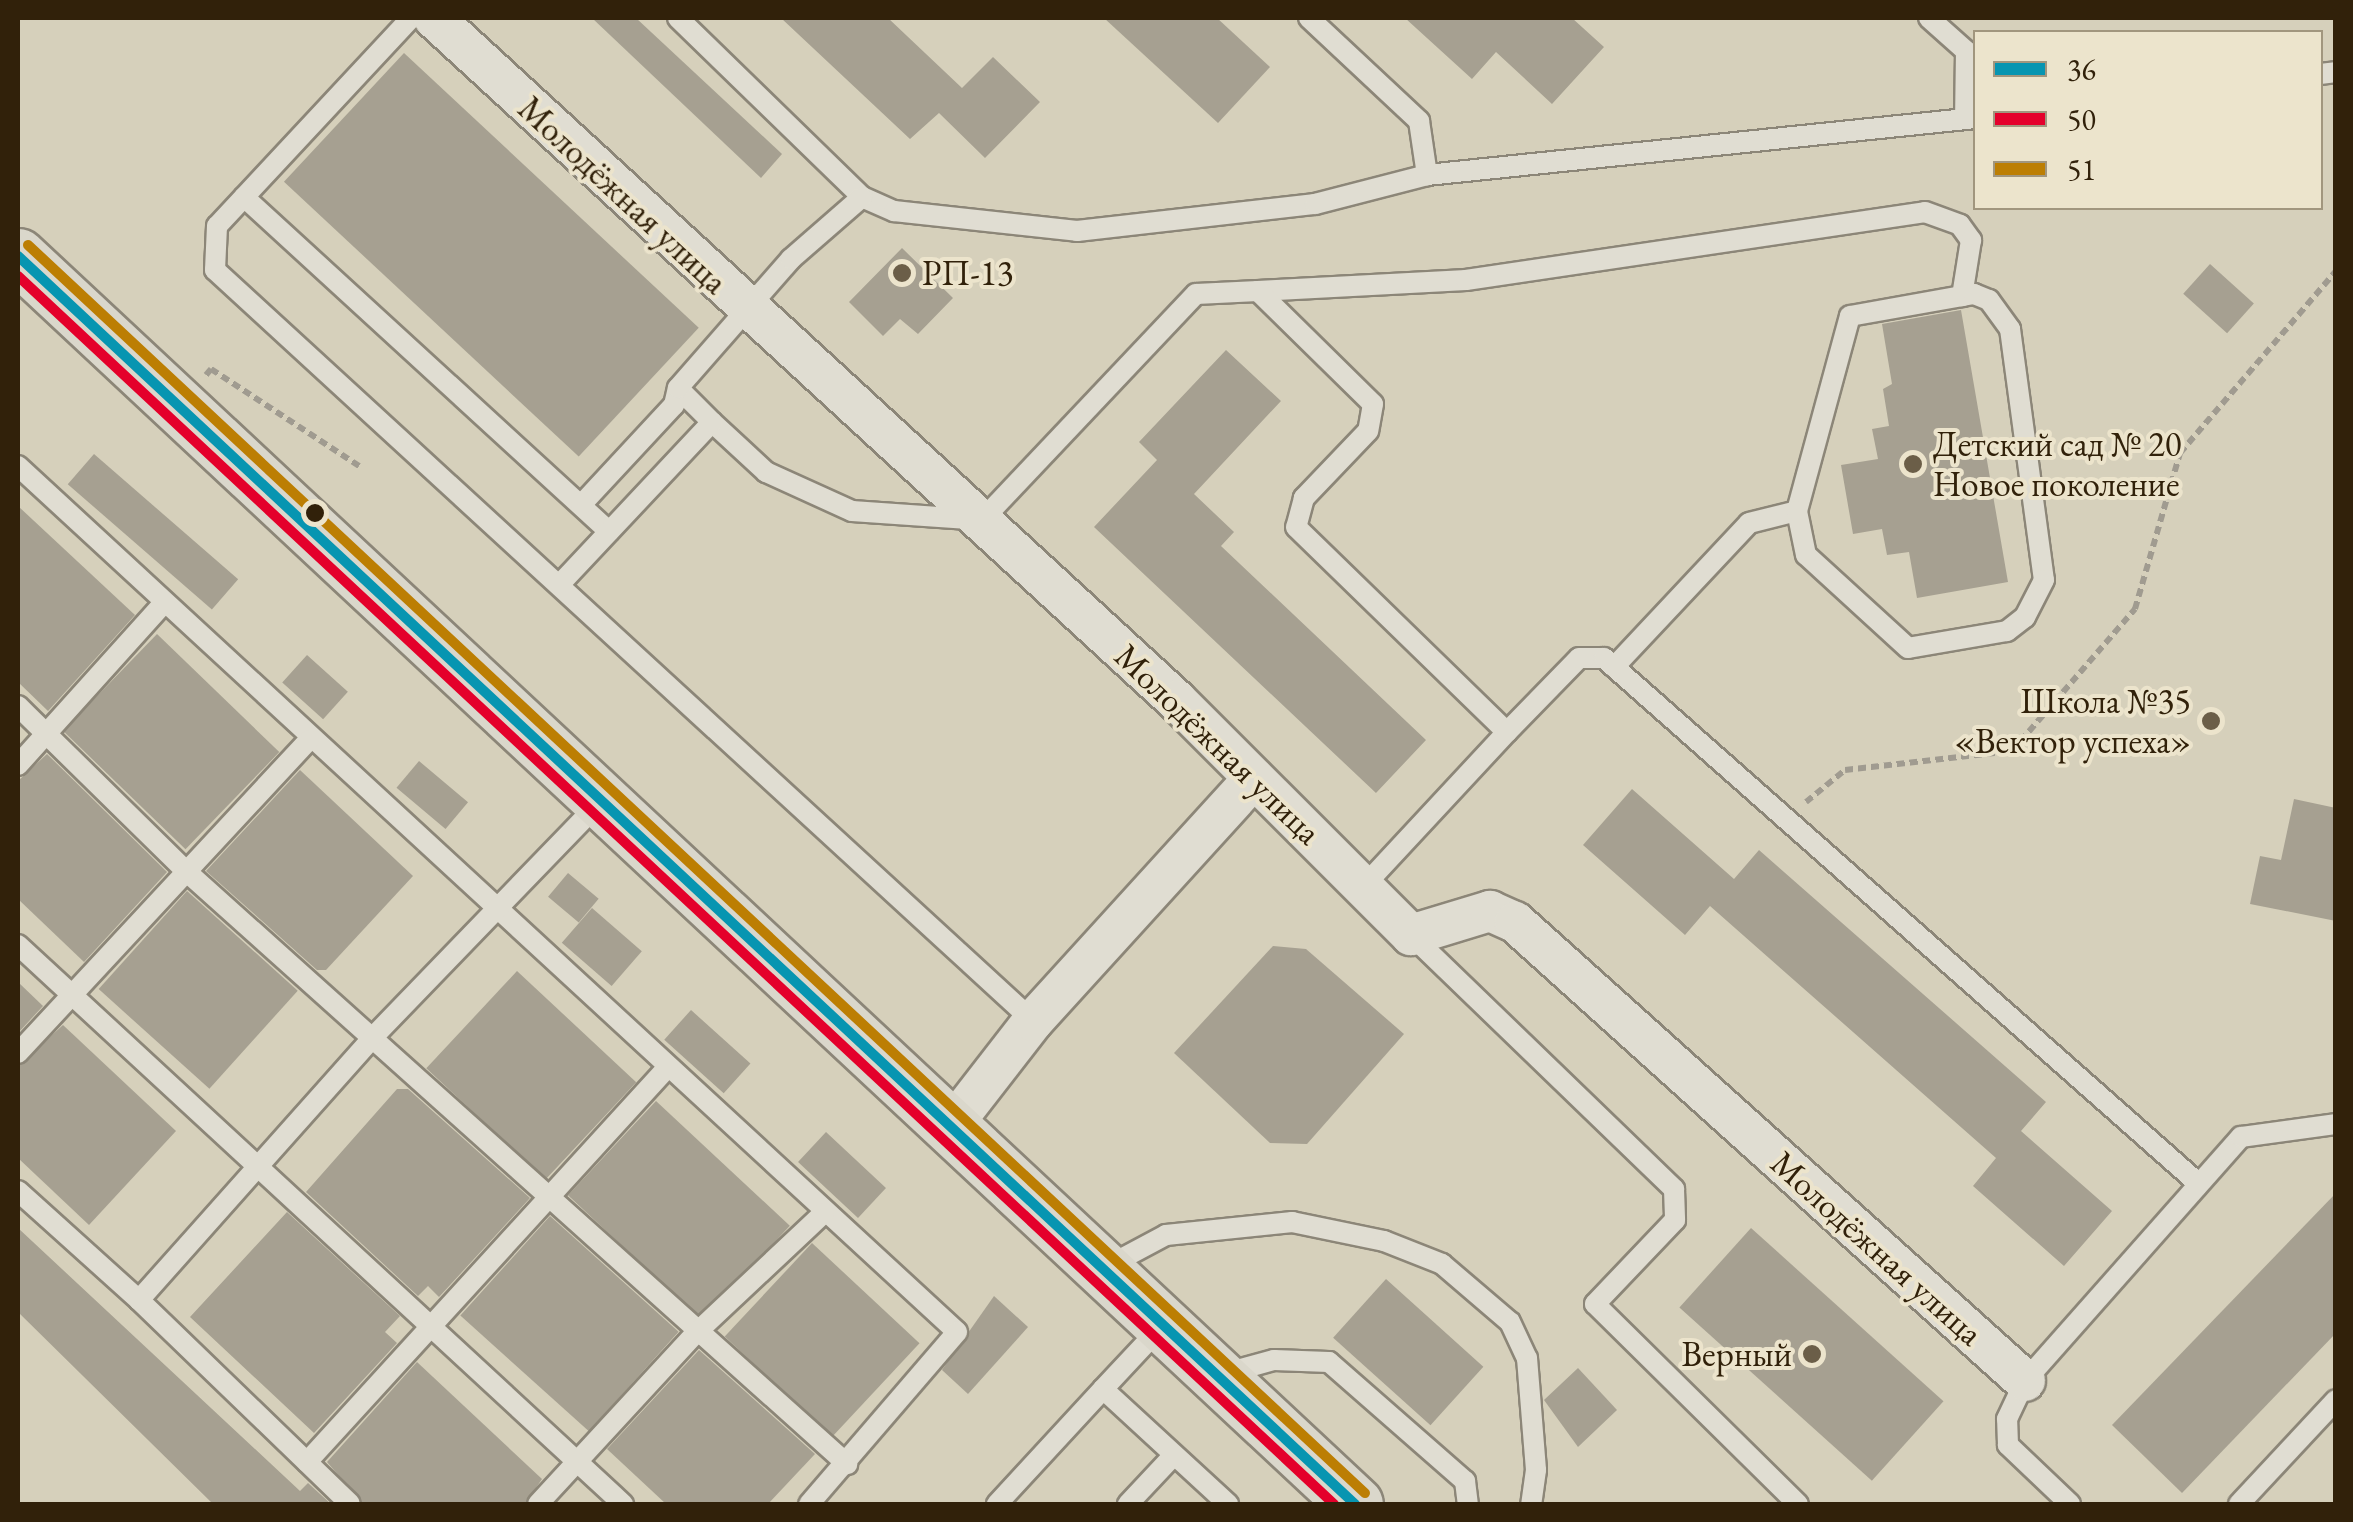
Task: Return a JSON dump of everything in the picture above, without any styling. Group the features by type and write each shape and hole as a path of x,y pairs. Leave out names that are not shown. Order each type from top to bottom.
{"main road":[{"path":"18,256 1160,1327 1355,1504"}],"street":[{"name":"Молодёжная улица","path":"434,18 746,310 982,520 1254,778 1411,935 1490,911 1515,922 2024,1382"},
{"path":"950,1128 1033,1021 1254,778"}],"lane":[{"path":"411,18 244,197 212,237 215,270 1033,1021"},
{"path":"678,18 862,197 894,211 1077,230 1315,204 1427,176 1970,119 1966,51 1930,18"},
{"path":"1309,18 1419,121 1427,176"},
{"path":"244,197 610,532"},
{"path":"581,505 674,405 678,388 746,310 862,197"},
{"path":"678,388 766,472 852,511 982,520 1196,294 1466,280 1924,212 1960,225 1971,240 1962,296"},
{"path":"1258,291 1374,404 1368,431 1304,498 1296,527 1507,732"},
{"path":"1962,296 1989,300 2010,330 2044,580 2032,608 2007,630 1908,648 1806,555 1797,511 1850,316 1962,296"},
{"path":"560,584 712,422"},
{"path":"18,467 496,914 957,1332 808,1504"},
{"path":"1614,667 1749,523 1797,511"},
{"path":"18,765 164,602"},
{"path":"1362,887 1578,658 1596,655 2199,1184"},
{"path":"18,706 187,872 376,1034 695,1334 846,1464"},
{"path":"18,1053 310,740"},
{"path":"139,1300 258,1171 376,1034 599,803"},
{"path":"1411,935 1674,1190 1675,1220 1595,1304 1798,1504"},
{"path":"18,945 432,1333 622,1504"},
{"path":"307,1462 432,1333 550,1195 668,1067"},
{"path":"2070,1504 2008,1445 2007,1418 2024,1382 2199,1184 2254,1130 2336,1124"},
{"path":"18,1191 139,1300 350,1504"},
{"path":"538,1504 695,1334 824,1212"},
{"path":"1100,1270 1166,1235 1292,1222 1384,1241 1442,1264 1510,1322 1527,1358 1536,1470 1531,1504"},
{"path":"997,1504 1160,1327"},
{"path":"1213,1376 1274,1360 1329,1362 1455,1470 1468,1504"},
{"path":"1102,1390 1228,1504"},
{"path":"2238,1504 2336,1400"},
{"path":"1128,1504 1174,1454"}],"path":[{"path":"1787,820 1845,770 2012,751 2135,609 2180,453 2336,271"}],"building":[{"path":"592,18 636,18 782,154 761,178"},
{"path":"781,18 888,18 962,88 993,57 1040,102 985,158 939,113 910,139"},
{"path":"1104,18 1217,18 1270,67 1218,123"},
{"path":"1405,18 1572,18 1604,47 1552,104 1496,52 1472,79"},
{"path":"404,53 699,328 579,457 284,182"},
{"name":"РП-13","path":"902,248 953,298 918,334 900,319 883,336 849,302"},
{"path":"2210,264 2254,303 2227,333 2183,294"},
{"path":"1961,310 2008,582 1917,598 1909,552 1887,555 1882,529 1853,534 1841,465 1878,459 1872,429 1889,426 1883,389 1892,384 1882,324"},
{"path":"1226,350 1281,401 1194,494 1234,532 1221,546 1426,740 1376,793 1094,527 1157,460 1139,442"},
{"path":"94,454 238,579 212,609 68,484"},
{"path":"18,506 135,615 48,711 18,682"},
{"path":"157,634 279,752 186,849 63,731"},
{"path":"307,655 348,692 323,719 282,682"},
{"path":"47,754 167,872 84,962 18,899 18,781"},
{"path":"419,761 468,802 446,829 397,788"},
{"path":"300,770 413,876 326,970 317,970 206,871"},
{"path":"1632,789 1734,879 1759,850 2046,1102 2021,1131 2112,1211 2064,1266 1973,1186 1996,1158 1710,906 1685,935 1583,845"},
{"path":"2294,799 2336,808 2336,921 2250,904 2260,856 2281,860"},
{"path":"568,873 599,899 579,922 548,897"},
{"path":"187,891 298,991 209,1089 99,989"},
{"path":"592,908 642,951 612,986 562,943"},
{"path":"1273,946 1306,949 1404,1034 1307,1144 1270,1143 1174,1053"},
{"path":"517,971 636,1082 546,1179 426,1068"},
{"path":"18,982 43,1006 18,1033"},
{"path":"691,1010 750,1064 724,1093 664,1040"},
{"path":"63,1025 176,1131 89,1225 18,1158 18,1066"},
{"path":"397,1089 408,1089 530,1198 439,1297 428,1286 418,1296 306,1192"},
{"path":"656,1101 790,1226 702,1320 568,1195"},
{"path":"826,1132 886,1188 858,1218 798,1162"},
{"path":"2336,1193 2336,1333 2182,1493 2112,1425"},
{"path":"287,1212 400,1316 385,1332 397,1343 314,1433 190,1317"},
{"path":"550,1216 679,1332 589,1431 460,1316"},
{"path":"18,1228 300,1491 308,1483 331,1504 213,1504 18,1312"},
{"name":"Верный","path":"1751,1228 1943,1401 1872,1481 1679,1308"},
{"path":"812,1243 920,1343 832,1437 725,1337"},
{"path":"1386,1279 1483,1367 1430,1425 1333,1338"},
{"path":"994,1296 1028,1327 968,1394 942,1370"},
{"path":"699,1350 815,1454 768,1504 666,1504 607,1449"},
{"path":"417,1362 542,1479 525,1504 363,1504 327,1462"},
{"path":"1578,1368 1617,1410 1578,1447 1544,1400"}],"transit line":[{"name":"51","path":"28,245 1365,1493"},
{"name":"36","path":"18,256 1355,1504"},
{"name":"50","path":"18,276 1334,1504"}],"place":[{"name":"РП-13","path":"902,273"},
{"name":"Детский сад № 20 Новое поколение","path":"1913,464"},
{"name":"Школа №35 «Вектор успеха»","path":"2211,721"},
{"name":"Верный","path":"1812,1354"}]}
